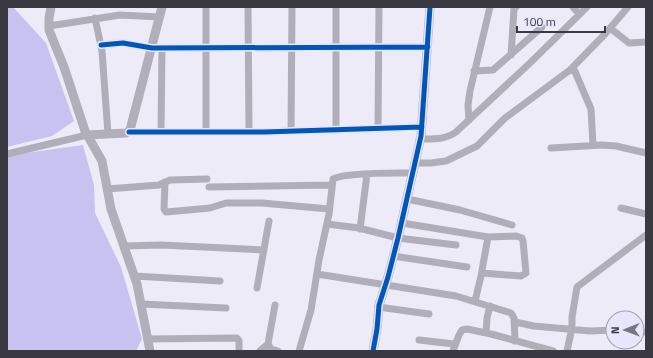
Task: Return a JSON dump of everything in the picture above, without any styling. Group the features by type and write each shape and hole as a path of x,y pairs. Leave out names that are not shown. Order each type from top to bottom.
{"street":[{"path":"52,7 49,18 49,30 69,82 80,120 102,161 111,209 134,276 150,351"},
{"path":"129,132 162,7"},
{"path":"206,7 206,132"},
{"path":"248,7 248,132"},
{"path":"291,131 292,7"},
{"path":"336,7 336,130"},
{"path":"378,129 379,7"},
{"path":"373,351 377,329 378,307 402,223 416,163 422,127 430,7"},
{"path":"469,120 468,104 474,71 490,7"},
{"path":"511,55 514,9 516,7"},
{"path":"573,7 579,14"},
{"path":"420,139 451,136 531,62 587,7"},
{"path":"416,163 446,161 477,146 505,118 573,67 628,7"},
{"path":"49,26 120,15 160,17"},
{"path":"95,18 101,46 108,134"},
{"path":"474,71 493,70 542,27"},
{"path":"610,28 629,43 646,42"},
{"path":"101,46 123,43 152,48 428,47"},
{"path":"161,132 162,48"},
{"path":"573,67 591,109 593,145"},
{"path":"7,154 87,135 129,132 248,132 422,127"},
{"path":"552,148 593,145 616,146 646,153"},
{"path":"299,351 311,310 327,224 332,185 335,178 367,174 413,173"},
{"path":"360,229 367,174"},
{"path":"107,189 159,185 170,180 207,179"},
{"path":"165,182 164,209 166,212 210,208 226,203 262,203 329,209"},
{"path":"208,187 332,185"},
{"path":"407,199 468,212 512,225"},
{"path":"621,208 646,214"},
{"path":"257,288 270,221"},
{"path":"402,223 488,237 516,236 522,238 526,274 522,276 482,273"},
{"path":"327,224 360,229 398,238 456,245"},
{"path":"568,351 572,328 572,317 578,287 646,235"},
{"path":"475,301 482,273 488,237"},
{"path":"124,246 161,245 264,250"},
{"path":"393,256 467,267"},
{"path":"317,274 456,296 511,313 515,322 515,341"},
{"path":"134,276 220,281"},
{"path":"141,304 226,308"},
{"path":"260,351 268,344 275,305"},
{"path":"486,333 487,318 490,306"},
{"path":"378,307 429,314"},
{"path":"515,322 534,326 572,328 590,331 605,330"},
{"path":"419,340 454,348 462,330 467,329 553,351"},
{"path":"147,339 236,338 239,341 239,351"},
{"path":"268,344 271,349 278,351"}],"shaded area":[{"path":"7,7 13,7 46,43 74,121 52,136 7,147"},
{"path":"83,145 94,185 95,213 121,267 142,339 136,351 7,351 7,156"}],"cycle path":[{"path":"373,351 379,305 398,238 421,136 430,7"},
{"path":"101,45 123,43 152,48 428,47"},
{"path":"129,132 264,132 422,127"}]}
